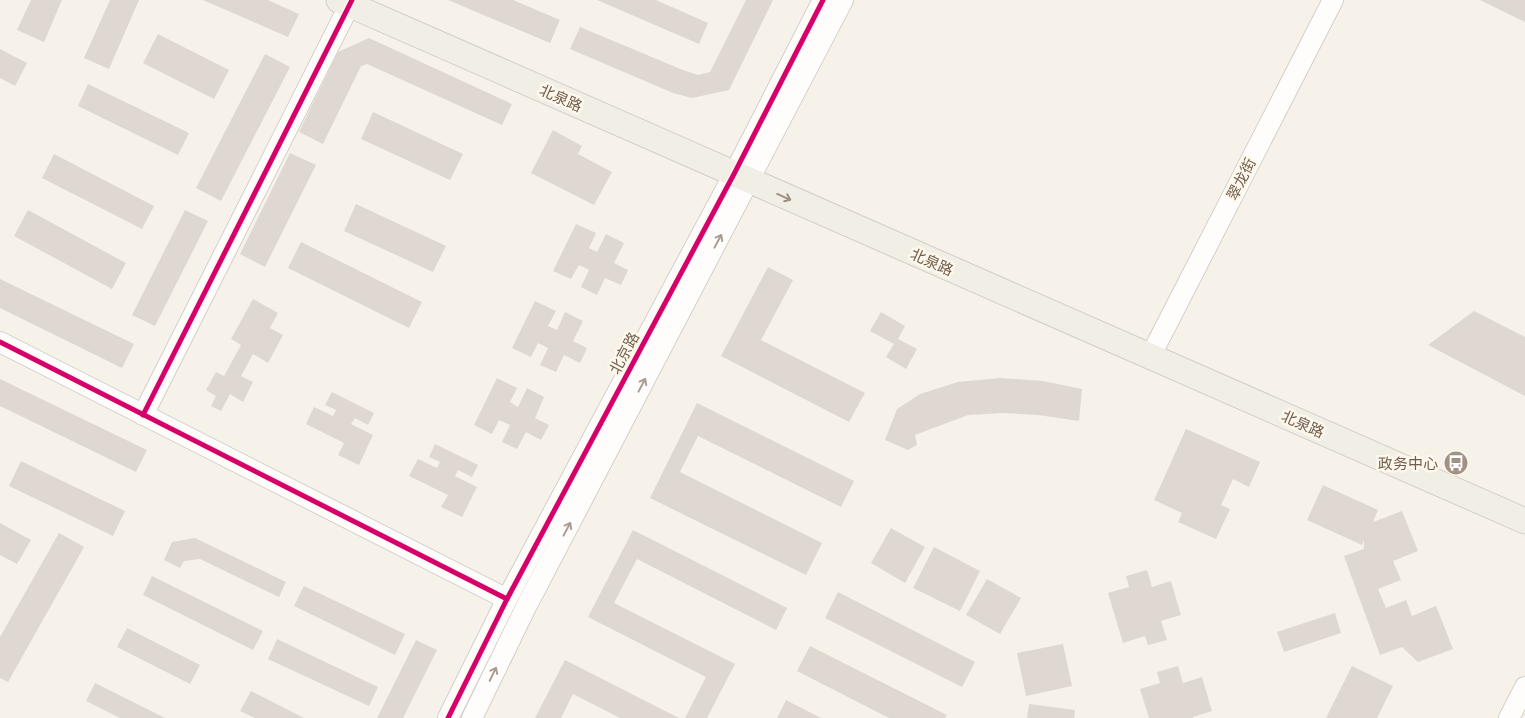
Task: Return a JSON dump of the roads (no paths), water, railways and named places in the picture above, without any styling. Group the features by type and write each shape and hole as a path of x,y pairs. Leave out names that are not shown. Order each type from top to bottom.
{"main road":[{"name":"北泉路","path":"379,0 745,171"},
{"name":"北泉路","path":"347,2 745,171 1153,351 1525,521"},
{"name":"北泉路","path":"1153,351 1525,504"}],"street":[{"name":"北京路","path":"472,718 745,171 823,0"},
{"name":"北京路","path":"448,718 507,599 745,171 843,0"},
{"name":"翠龙街","path":"1153,351 1333,0"},
{"path":"143,415 347,2"},
{"path":"0,342 507,599"},
{"path":"1509,718 1525,687"}],"place":[{"name":"政务中心","path":"1456,463"}]}
